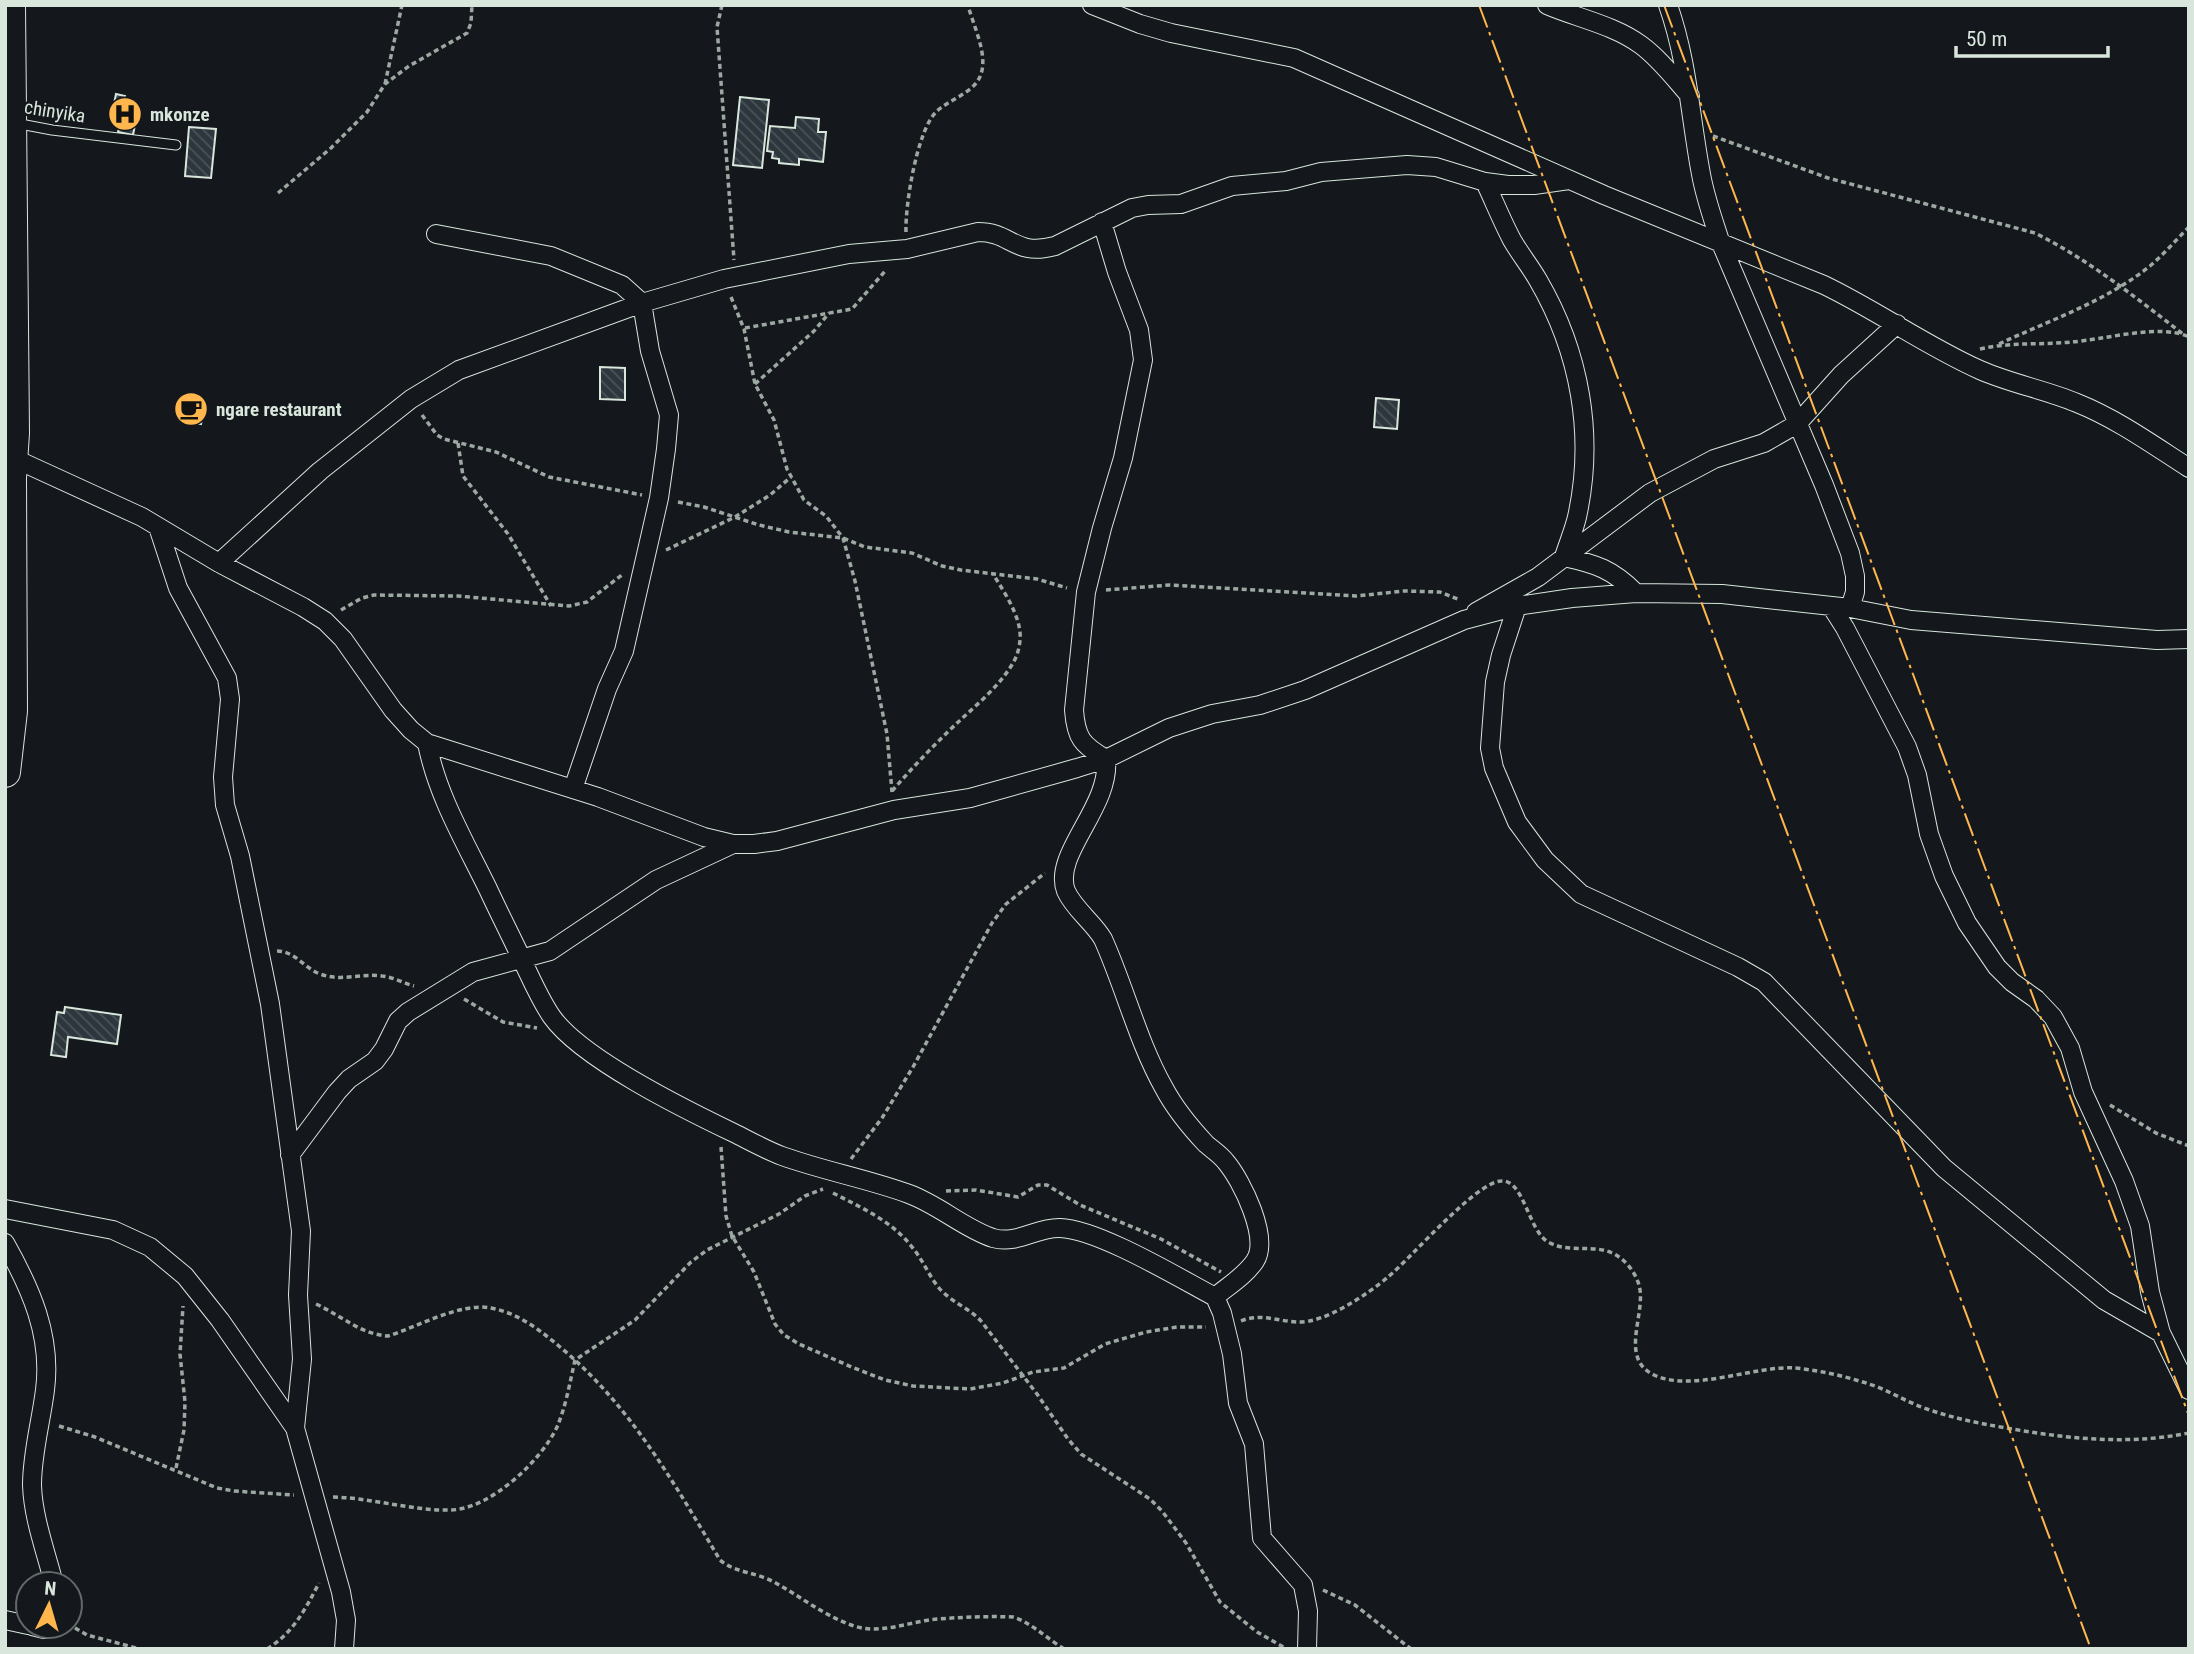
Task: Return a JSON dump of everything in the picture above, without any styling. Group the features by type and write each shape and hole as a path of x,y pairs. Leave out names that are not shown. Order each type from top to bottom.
{"highway":[{"path":"5,772 12,711 9,455 10,5"}],"street":[{"path":"1092,5 1171,33 1294,58 1569,180 1720,241 1859,302 1955,358 2005,380 2056,395 2098,412 2189,468"},
{"path":"1547,5 1640,43 1659,60 1690,96"},
{"path":"1668,5 1687,70 1702,177 1720,241 1850,553 1855,592 1840,607"},
{"path":"219,563 320,471 411,398 459,370 642,303 730,277 849,254 907,249 978,232 989,232 1031,250 1043,249 1055,246 1140,206 1181,204 1232,186 1286,181 1321,172 1407,165 1436,167 1508,186 1569,180"},
{"path":"1485,182 1512,239 1544,293 1578,377 1583,407 1582,489 1577,519 1564,557"},
{"path":"1102,222 1139,330 1143,360 1123,458 1101,528 1086,592 1074,710 1080,741 1106,759"},
{"path":"436,234 551,256 622,285 642,303 650,351 668,415 659,498 624,650 607,689 573,789"},
{"path":"1464,620 1538,577 1650,493 1714,459 1764,443 1797,424 1867,349 1897,324"},
{"path":"9,455 142,517 325,621 343,639 393,710 427,743 573,789 704,837 733,844 777,841 894,810 970,798 1106,759 1180,725 1212,714 1261,705 1305,690 1464,620 1517,606 1572,598 1636,593 1722,594 1840,607 1911,621 2133,638 2189,639"},
{"path":"158,527 178,588 227,678 230,699 223,792 240,856 270,1004 301,1231 298,1295 302,1359 295,1428"},
{"path":"1564,557 1603,567 1617,575 1636,593"},
{"path":"1517,606 1495,682 1490,748 1494,768 1517,822 1545,860 1581,894 1738,967 1764,982 1944,1168 2104,1300 2161,1333"},
{"path":"1840,607 1845,628 1907,747 1917,775 1929,834 1944,876 1967,923 1997,967 2036,999 2053,1017 2070,1048 2082,1092 2124,1181 2140,1226 2150,1292 2161,1333 2189,1390"},
{"path":"427,743 431,763 448,806 542,1001 563,1031 633,1079 780,1155 909,1194 995,1239 1015,1239 1047,1229 1062,1228 1080,1232 1110,1244 1215,1297 1222,1313 1232,1354 1238,1403 1254,1444 1262,1538 1300,1578 1307,1597 1307,1649"},
{"path":"1106,759 1105,782 1100,799 1068,857 1064,876 1065,889 1071,900 1095,925 1103,939 1151,1062 1165,1090 1206,1143 1225,1160 1237,1177 1259,1233 1256,1259 1245,1273 1215,1297"},
{"path":"290,1155 349,1079 375,1062 398,1021 473,972 550,951 656,880 733,844"},
{"path":"5,1209 113,1230 150,1247 185,1276 248,1357 295,1428 341,1591 346,1620 344,1649"},
{"path":"5,1243 23,1275 39,1315 43,1334 47,1367 32,1482 33,1503 50,1570"}],"lane":[{"name":"chinyika","path":"11,122 52,130 176,145"}],"path":[{"path":"385,85 402,5"},
{"path":"278,193 331,148 367,112 385,85 410,65 467,33 471,23 472,5"},
{"path":"722,5 717,27 730,233 730,277 755,384 774,420 786,469 804,499 826,516 843,538 887,734 894,810"},
{"path":"744,328 852,309 870,285 907,249 906,223 911,178 929,121 937,110 973,86 981,76 983,65 980,48 968,5"},
{"path":"1694,129 1828,178 2035,233 2062,246 2189,337"},
{"path":"1955,358 1997,345 2089,304 2150,265 2189,227"},
{"path":"755,384 814,331 830,312"},
{"path":"1997,345 2071,342 2160,332 2183,334"},
{"path":"411,398 437,435 496,452 549,477 704,507 789,533 843,538 865,547 912,553 942,566 1037,579 1086,592 1170,585 1356,596 1404,591 1440,592 1480,609"},
{"path":"458,443 463,476 508,534 551,606"},
{"path":"325,621 362,598 374,595 458,596 551,606 587,603 625,573 735,517 770,495 791,477"},
{"path":"892,791 935,744 989,693 1015,659 1020,627 1011,604 993,574"},
{"path":"839,1175 882,1118 907,1077 992,923 1006,904 1022,890 1068,857"},
{"path":"261,958 278,950 286,951 311,970 336,978 380,975 419,987 445,989 503,1022 563,1031"},
{"path":"2082,1092 2100,1099 2156,1133 2189,1146"},
{"path":"720,1126 724,1194 732,1236 754,1272 775,1324 784,1335 799,1344 885,1380 913,1386 970,1389 1003,1383 1064,1368 1105,1344 1146,1332 1177,1327 1225,1327 1248,1318 1298,1322 1327,1316 1388,1277 1477,1194 1499,1181 1507,1181 1517,1188 1540,1236 1562,1247 1606,1250 1619,1256 1631,1268 1639,1282 1640,1292 1635,1344 1639,1362 1652,1374 1673,1381 1793,1368 1833,1374 1866,1384 1953,1417 2039,1434 2093,1440 2153,1438 2189,1433"},
{"path":"817,1183 864,1209 901,1235 940,1289 973,1312 1081,1454 1150,1499 1186,1543 1220,1602 1257,1632 1287,1649"},
{"path":"39,1420 95,1437 226,1489 353,1497 434,1510 472,1506 511,1482 544,1451 557,1427 575,1360 635,1320 691,1262 707,1250 779,1214 805,1196 825,1188"},
{"path":"176,1469 184,1430 185,1402 180,1354 185,1276"},
{"path":"298,1295 358,1329 374,1335 388,1336 472,1308 489,1308 535,1326 575,1360 627,1414 664,1467 720,1560 729,1568 775,1582 838,1619 860,1627 883,1629 936,1619 1013,1617 1023,1620 1064,1649"},
{"path":"267,1649 300,1620 321,1580 330,1550"},
{"path":"1300,1578 1355,1605 1411,1649"},
{"path":"84,1633 140,1649"}],"building":[{"name":"mkonze","path":"116,94 125,96 123,107 138,110 133,135 118,132 121,121 111,119"},
{"path":"740,97 769,100 762,168 733,165"},
{"path":"796,117 819,119 818,132 826,132 823,162 799,159 799,165 779,163 779,159 772,158 773,152 767,151 770,126 795,128"},
{"path":"189,127 216,129 211,178 185,176"},
{"path":"600,367 625,368 625,400 600,399"},
{"path":"183,397 205,401 201,424 179,420"},
{"path":"1376,398 1399,400 1397,429 1374,427"},
{"path":"65,1007 121,1015 117,1044 68,1037 66,1057 51,1055 57,1012 64,1013"}],"power":[{"path":"1479,5 2091,1649"},
{"path":"1664,5 2189,1416"}],"place":[{"name":"mkonze","path":"125,114"},
{"name":"ngare restaurant","path":"191,409"}]}
